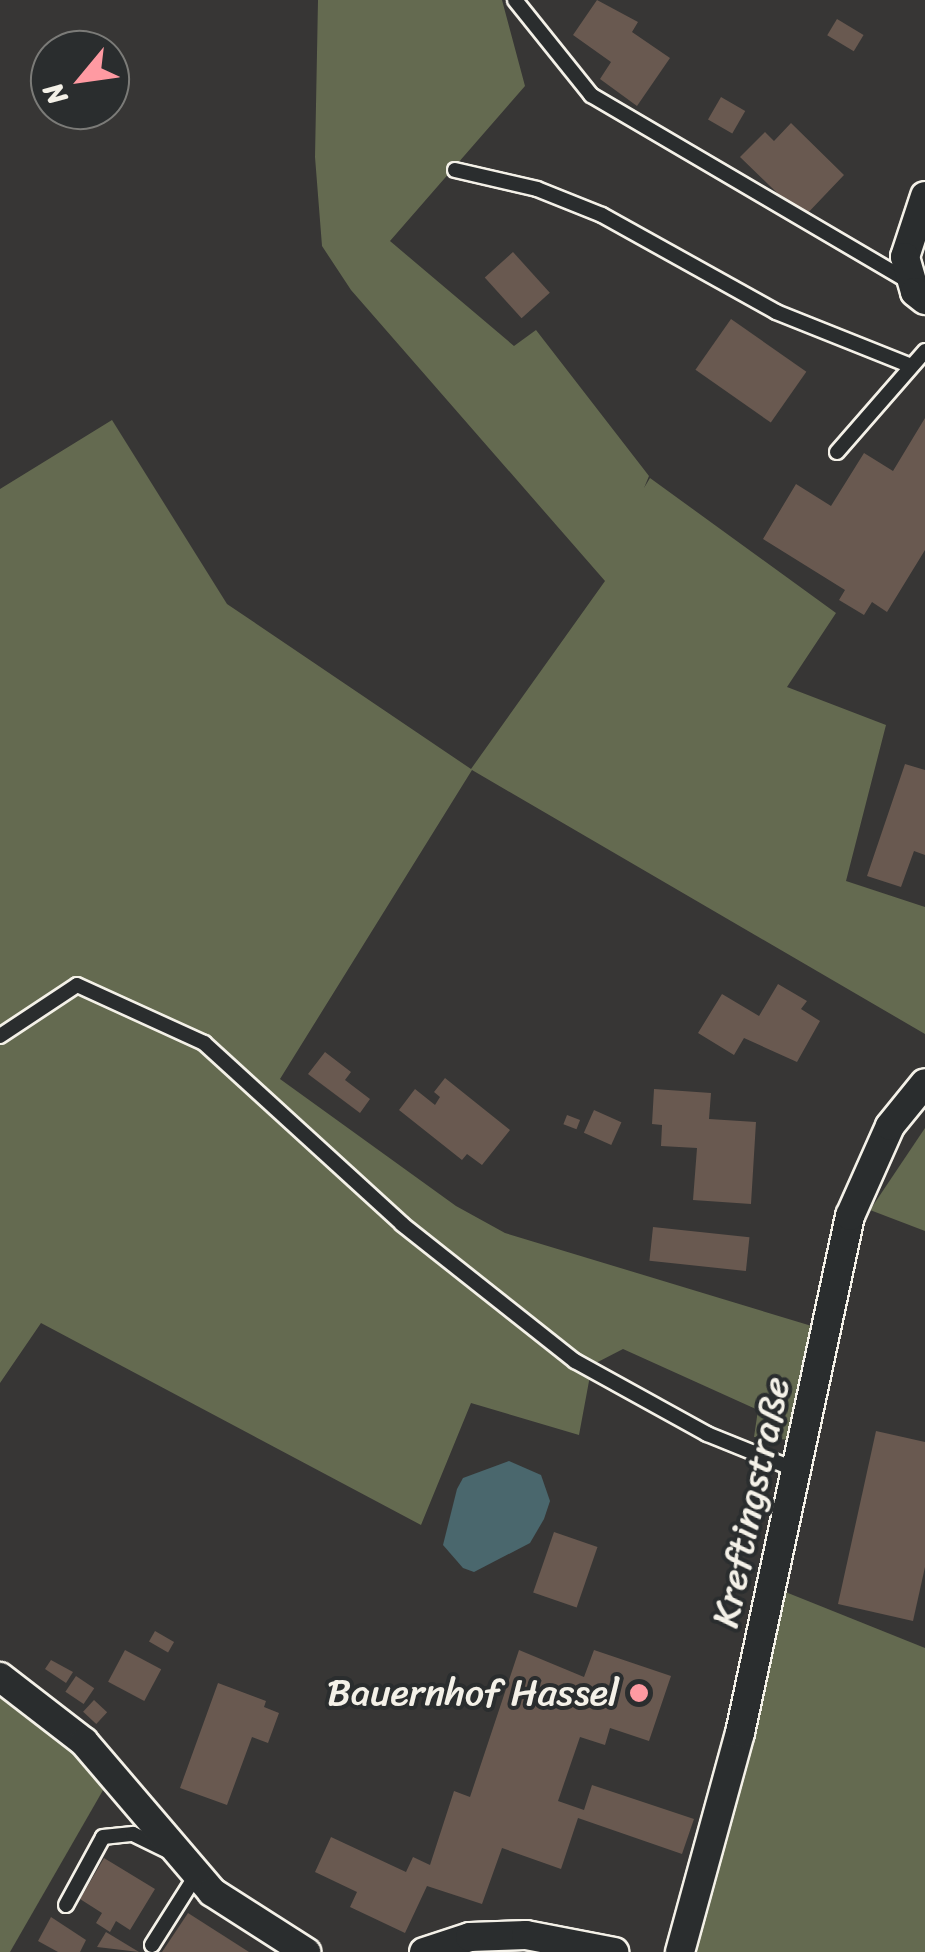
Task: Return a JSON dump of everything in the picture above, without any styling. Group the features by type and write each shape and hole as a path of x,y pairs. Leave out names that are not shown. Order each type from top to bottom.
{"street":[{"path":"919,292 905,257 925,196"},
{"name":"Kreftingstraße","path":"680,1952 740,1733 850,1216 890,1126 925,1083"},
{"path":"0,1677 84,1742 195,1877 306,1952"},
{"path":"424,1952 470,1937 526,1935 614,1952"}],"lane":[{"path":"515,0 592,95 919,292"},
{"path":"455,170 537,189 602,216 776,312 911,366"},
{"path":"836,452 925,351"},
{"path":"0,1036 77,985 204,1042 402,1224 575,1360 707,1434 796,1470"},
{"path":"66,1905 103,1837 133,1834 175,1856"},
{"path":"152,1946 195,1877"}],"green space":[{"path":"318,0 502,0 525,86 390,241 514,346 536,330 649,476 644,488 650,478 836,613 787,687 886,725 846,881 925,907 925,1034 472,770 280,1079 456,1206 505,1233 815,1327 792,1440 754,1437 758,1410 623,1349 592,1365 579,1435 471,1403 421,1525 41,1323 0,1383 0,489 112,420 227,604 471,769 605,581 351,290 322,246 315,157"},
{"path":"925,1128 925,1231 870,1210"},
{"path":"783,1591 925,1648 925,1952 691,1952"},
{"path":"0,1687 110,1778 10,1952 0,1952"}],"water":[{"path":"509,1461 541,1475 550,1501 544,1519 530,1543 474,1572 463,1568 443,1545 457,1489 463,1478"}],"building":[{"path":"597,0 638,22 632,32 670,58 637,106 600,79 611,62 573,35"},
{"path":"837,19 864,35 854,51 827,35"},
{"path":"721,97 745,111 732,134 708,120"},
{"path":"791,123 844,175 803,218 740,157 765,132 774,141"},
{"path":"513,252 550,293 522,318 485,277"},
{"path":"731,319 806,372 771,423 695,370"},
{"path":"925,418 925,550 887,612 872,602 864,615 839,600 845,590 763,539 796,484 831,506 864,453 893,471"},
{"path":"905,764 925,770 925,855 914,851 901,887 867,876"},
{"path":"778,984 807,1001 801,1009 820,1021 797,1062 744,1038 734,1055 698,1033 722,994 759,1016"},
{"path":"325,1052 351,1072 345,1080 370,1099 360,1113 308,1074"},
{"path":"445,1078 510,1130 482,1165 467,1154 462,1160 399,1110 415,1089 435,1105 440,1097 434,1092"},
{"path":"654,1089 711,1093 709,1119 756,1122 751,1204 693,1200 697,1148 661,1146 662,1125 652,1124"},
{"path":"594,1110 621,1122 611,1145 584,1133"},
{"path":"567,1115 580,1120 576,1129 563,1124"},
{"path":"653,1227 749,1237 746,1271 649,1261"},
{"path":"876,1431 925,1442 925,1567 913,1621 838,1604"},
{"path":"554,1532 597,1547 577,1607 533,1593"},
{"path":"155,1631 174,1642 168,1652 149,1641"},
{"path":"125,1650 161,1669 144,1701 108,1682"},
{"path":"519,1650 584,1677 594,1650 671,1676 649,1741 610,1728 605,1745 580,1737 558,1801 584,1810 592,1785 694,1819 682,1854 578,1818 561,1869 502,1848 482,1904 427,1886 405,1933 350,1907 357,1892 315,1872 331,1837 406,1872 413,1857 430,1865 454,1791 470,1797"},
{"path":"51,1660 73,1672 66,1683 45,1669"},
{"path":"76,1676 94,1688 84,1704 65,1692"},
{"path":"218,1683 266,1701 264,1707 279,1713 268,1743 252,1737 227,1805 180,1788"},
{"path":"94,1700 107,1712 96,1724 83,1712"},
{"path":"104,1858 155,1889 130,1930 116,1921 110,1932 96,1923 102,1913 80,1899"},
{"path":"188,1913 249,1952 162,1952"},
{"path":"51,1917 86,1940 80,1952 58,1952 38,1941"},
{"path":"106,1932 139,1952 97,1947"}],"place":[{"name":"Bauernhof Hassel","path":"639,1693"}]}
